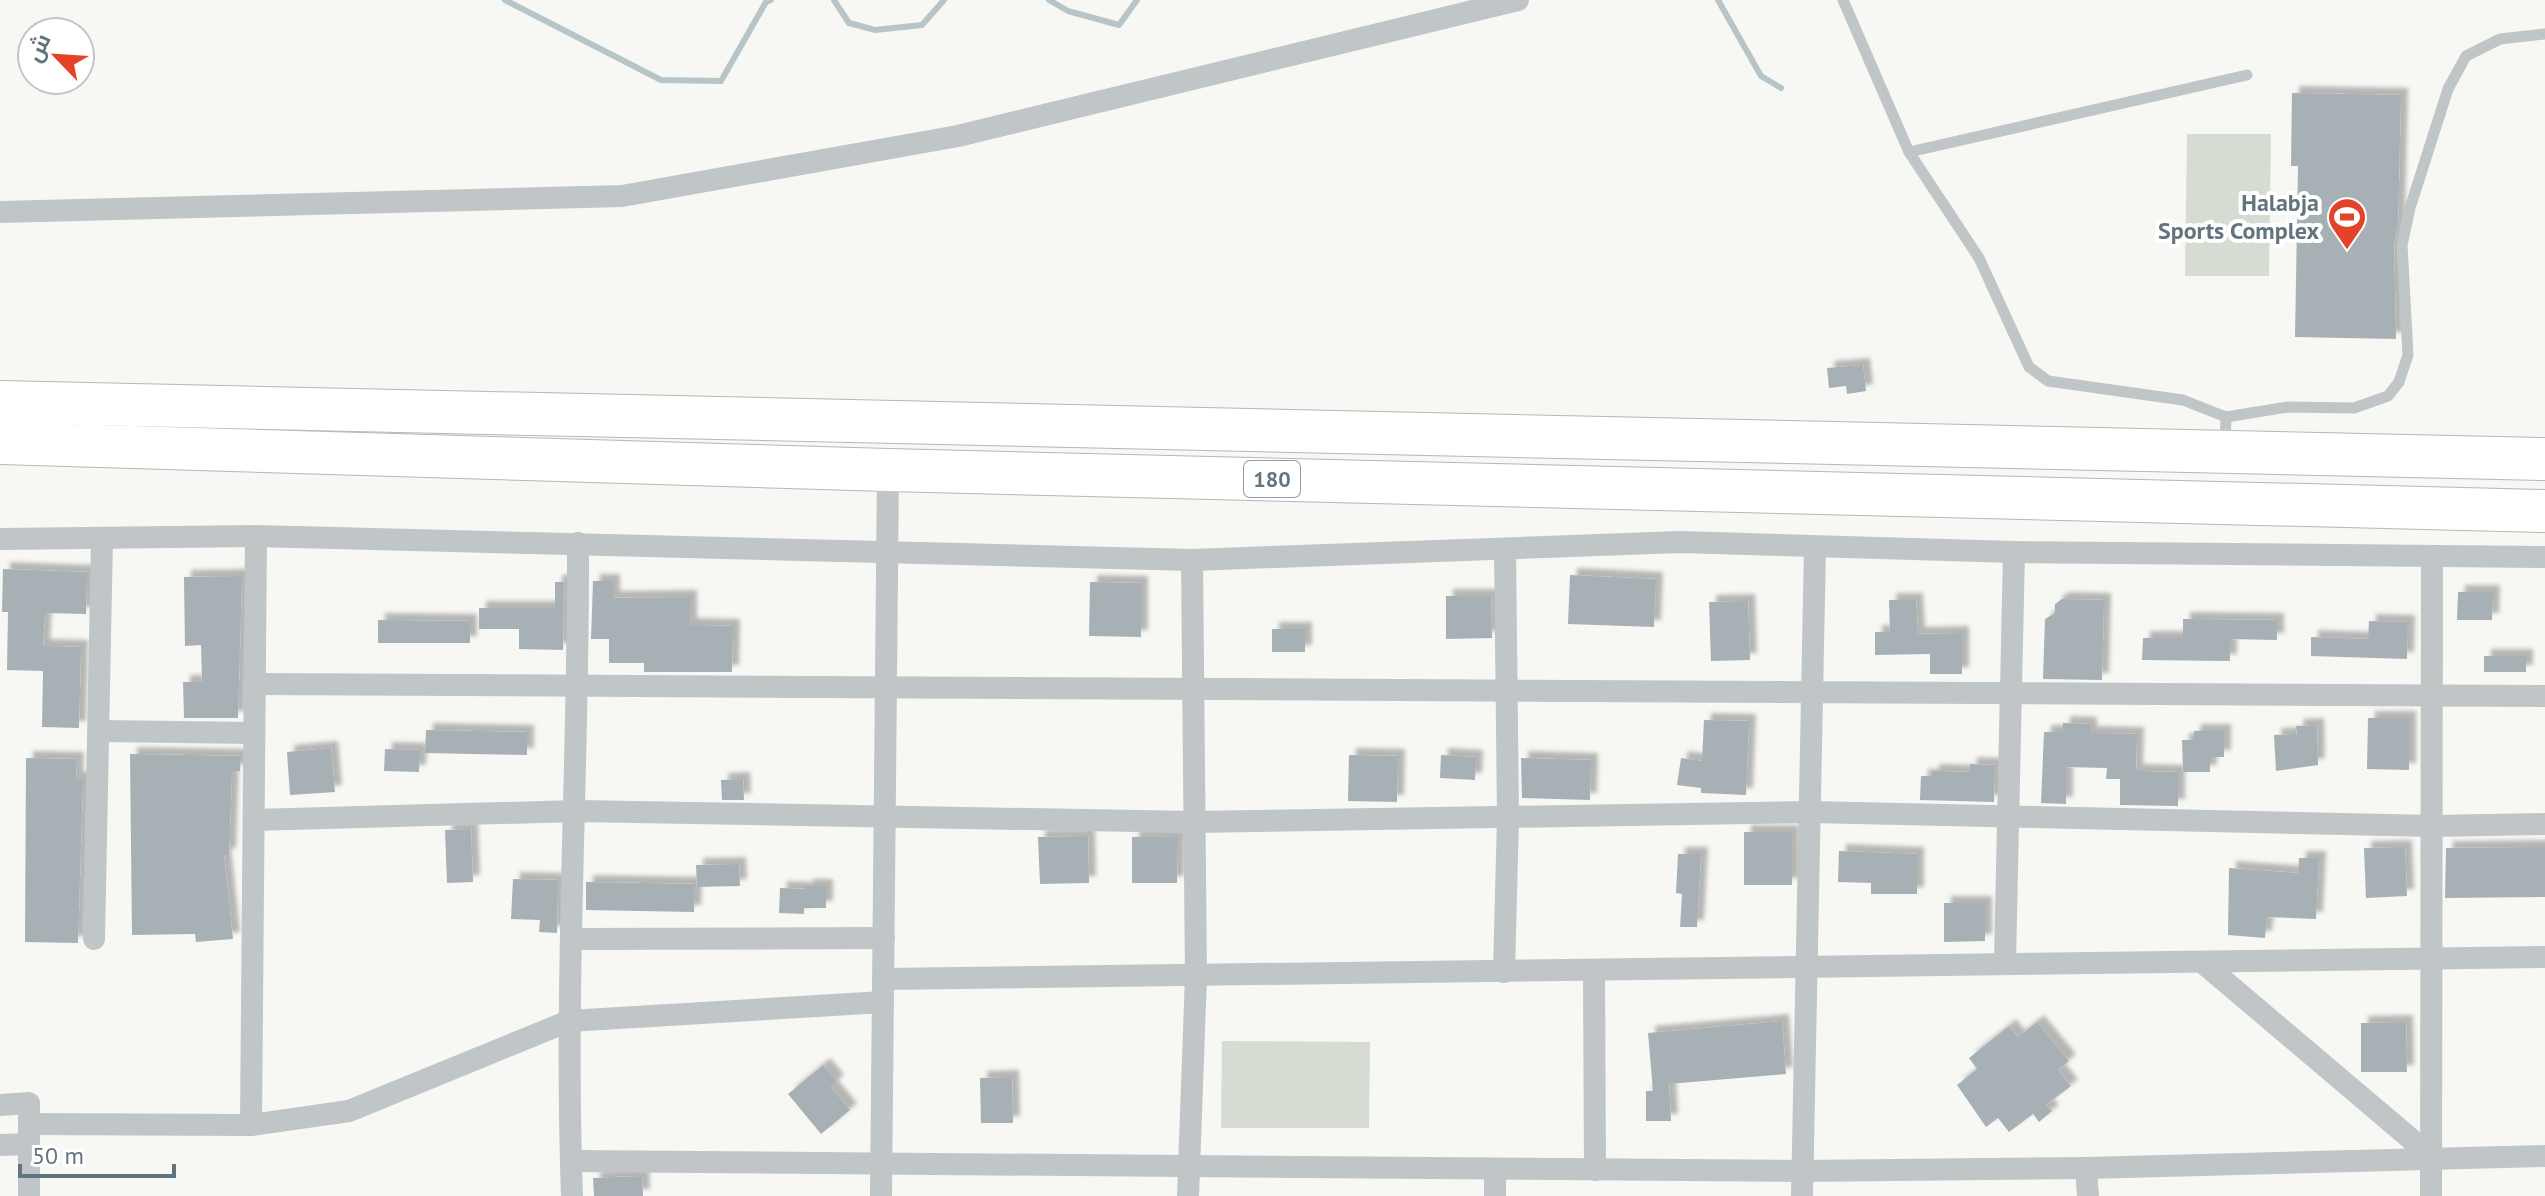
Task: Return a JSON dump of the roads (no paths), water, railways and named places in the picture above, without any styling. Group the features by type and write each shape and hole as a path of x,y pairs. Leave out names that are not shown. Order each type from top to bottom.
{"highway":[{"name":"180","path":"0,402 1267,428 2225,434 2545,459"},
{"path":"1263,479 1267,428"},
{"name":"180","path":"0,443 888,470 2545,511"}],"street":[{"path":"0,212 622,196 958,136 1518,0"},
{"path":"881,1196 888,470"},
{"path":"251,1125 256,536"},
{"path":"0,539 256,536 1192,560 1680,542 2014,552 2545,557"},
{"path":"94,939 102,539"},
{"path":"572,1196 569,1021 577,811 578,543"},
{"path":"1802,1196 1809,968 1815,547"},
{"path":"1504,972 1508,817 1505,549"},
{"path":"2005,961 2014,552"},
{"path":"2431,1196 2432,556"},
{"path":"1188,1196 1196,976 1192,822 1192,560"},
{"path":"255,684 2545,696"},
{"path":"100,731 254,733"},
{"path":"254,820 577,811 1192,822 1811,812 2008,814 2432,826 2545,824"},
{"path":"573,939 884,938"},
{"path":"883,979 1809,968 2005,961 2202,962 2545,957"},
{"path":"2202,962 2431,1156"},
{"path":"1594,971 1595,1170"},
{"path":"0,1105 29,1124 251,1125 349,1111 569,1021 883,1002"},
{"path":"0,1145 29,1124"},
{"path":"29,1124 29,1196"},
{"path":"571,1161 1801,1171 2086,1168 2431,1156 2545,1156"},
{"path":"2086,1168 2088,1196"},
{"path":"1495,1169 1495,1196"}],"lane":[{"path":"1843,0 1909,152 1979,258 2029,367 2048,381 2183,400 2225,434 2288,407 2354,408 2388,396 2399,382 2408,355 2402,245 2432,130 2448,89 2466,56 2500,39 2545,34"},
{"path":"1909,152 2247,75"}],"waterway":[{"path":"505,0 661,80 721,81 766,2 771,0"},
{"path":"834,0 849,23 875,30 922,25 944,0"},
{"path":"1049,0 1068,11 1119,25 1137,0"},
{"path":"1718,0 1761,76 1781,88"}],"place":[{"name":"Halabja Sports Complex","path":"2347,251"}]}
